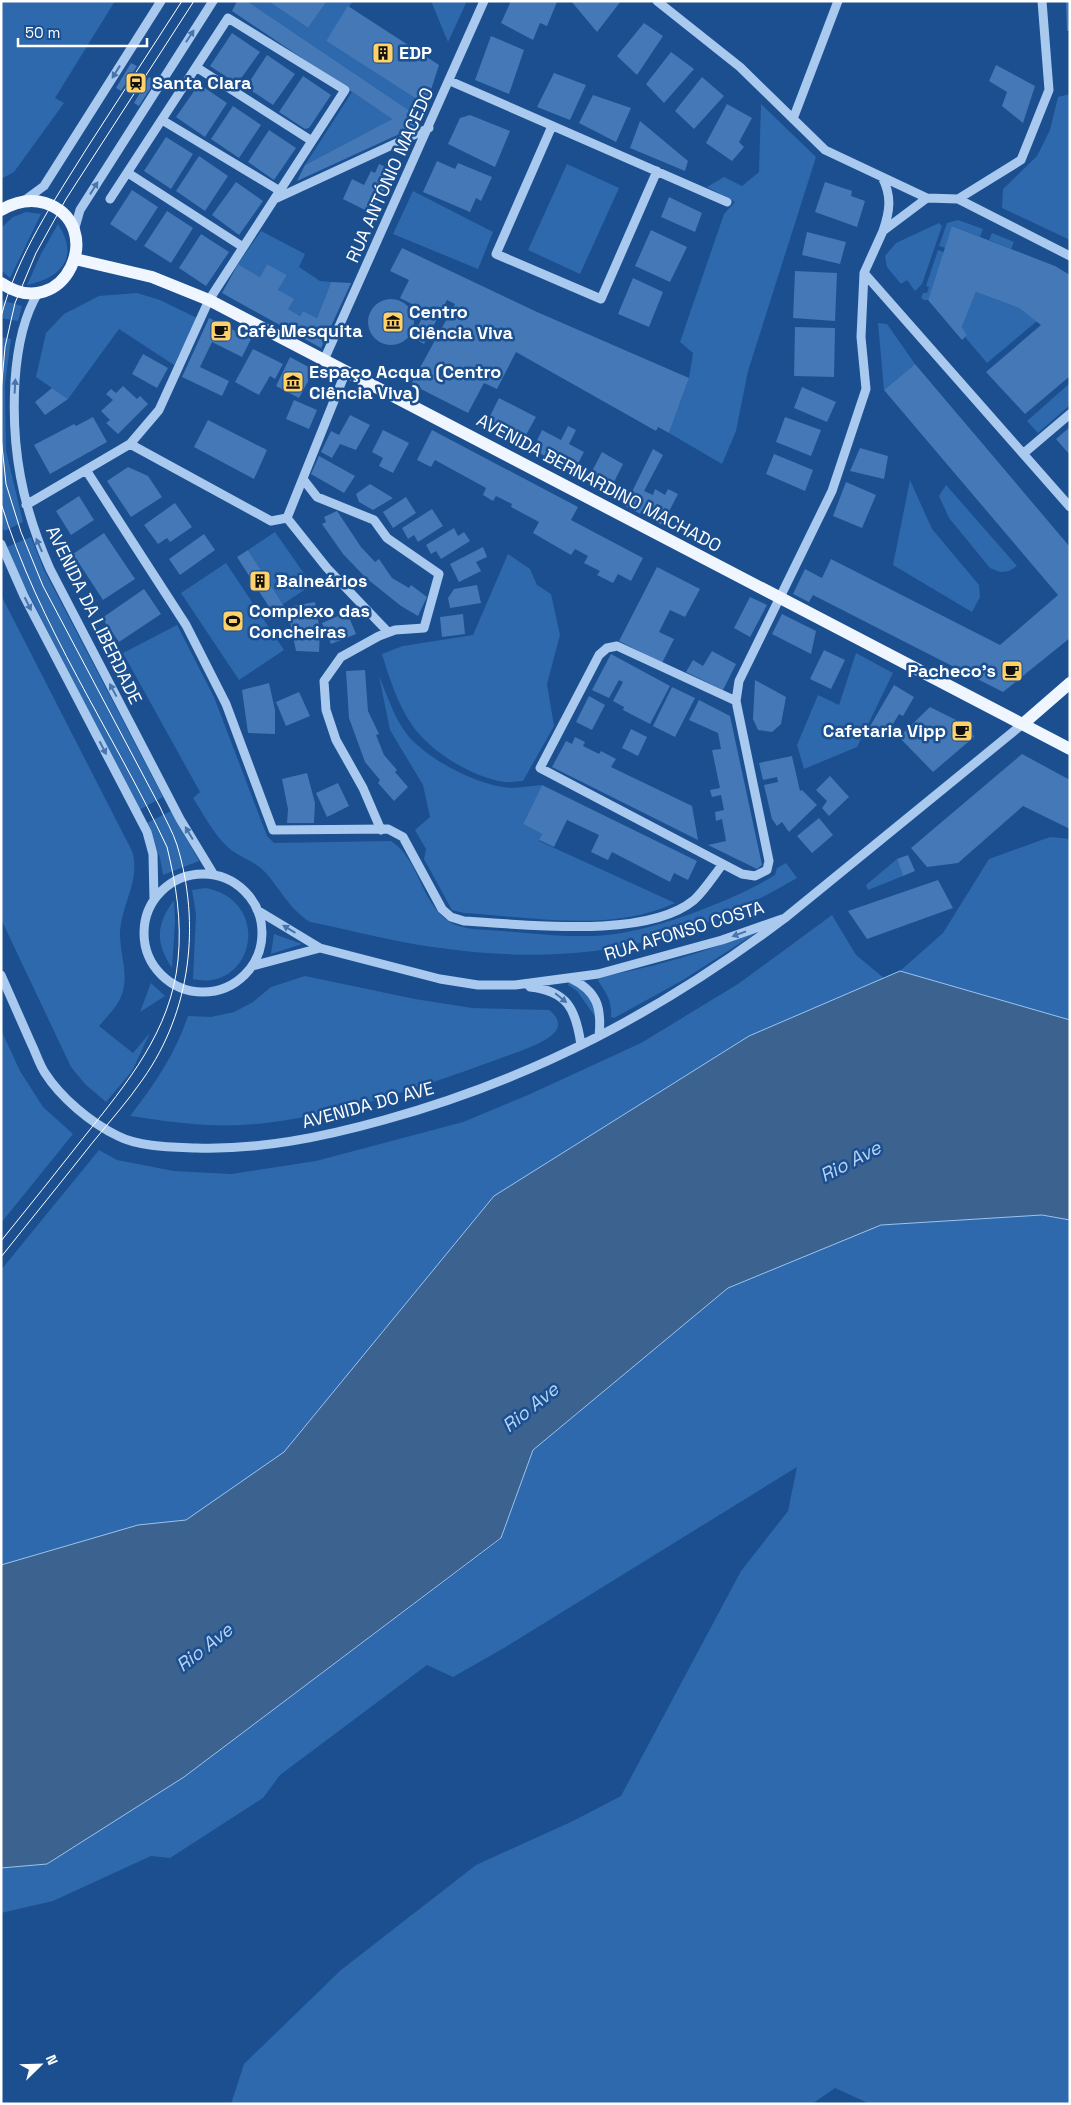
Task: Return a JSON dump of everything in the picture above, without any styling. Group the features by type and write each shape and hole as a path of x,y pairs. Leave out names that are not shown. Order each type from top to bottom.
{"main road":[{"path":"1,210 23,201 38,201 52,205 68,220 74,231 77,245 70,271 62,282 50,289 38,293 20,292 1,283"},
{"name":"AVENIDA BERNARDINO MACHADO","path":"75,258 152,277 209,300 1024,723 1070,749"},
{"path":"1024,723 1070,683"}],"street":[{"path":"23,201 44,186 161,1"},
{"path":"74,231 75,220 84,204 213,1"},
{"name":"RUA ANTÓNIO MACEDO","path":"324,360 450,81 484,1"},
{"path":"657,1 740,67 824,150 927,198 958,199 1070,256"},
{"path":"793,119 838,1"},
{"path":"958,199 1021,160 1049,90 1042,1"},
{"path":"26,505 130,444 159,410 209,300 345,90 228,18 110,199"},
{"path":"196,67 312,141"},
{"path":"450,81 727,202"},
{"path":"162,120 280,191"},
{"path":"552,126 496,254 504,258 601,299 657,171"},
{"path":"275,200 429,128"},
{"path":"128,173 243,247"},
{"path":"736,701 617,646 607,648 599,655 540,768 742,874 755,876 767,870 769,861 736,701 739,681 832,491 866,389 861,337 864,273 888,215 888,189 882,177"},
{"path":"883,231 927,198"},
{"path":"864,273 1070,507"},
{"name":"AVENIDA DA LIBERDADE","path":"38,293 27,315 20,339 13,407 16,462 35,536 50,569 180,819 214,875"},
{"path":"287,518 346,371"},
{"path":"1024,453 1070,414"},
{"path":"130,444 271,520 287,518"},
{"path":"86,470 186,625 226,704 273,830 388,830 403,837 442,909 451,917 464,921 599,927 632,923 669,914 694,900 723,864"},
{"path":"303,479 317,497 374,520 387,538 438,574 424,628 388,632 341,657 324,681 326,710 336,740 363,788 381,830"},
{"path":"287,518 326,568 388,632"},
{"path":"1,544 20,589 147,832 153,854 154,900"},
{"name":"RUA AFONSO COSTA","path":"257,910 320,948 440,979 478,985 515,985 598,974 673,955 785,918 1024,723"},
{"path":"199,874 214,875 232,882 247,894 257,910 262,929 260,948 252,966 239,980 222,989 202,992 183,989 159,972 148,956 144,937 146,918 154,900 163,889 184,877 199,874"},
{"name":"AVENIDA DO AVE","path":"1,975 45,1073 66,1098 84,1114 119,1137 160,1146 217,1148 269,1145 341,1132 430,1107 537,1067 629,1021 689,986 785,918"},
{"name":"RUA AFONSO COSTA","path":"252,966 320,948"},
{"path":"570,978 581,984 592,994 599,1007 599,1036"},
{"path":"515,985 542,988 561,996 574,1011 581,1045"}],"shaded area":[{"path":"1,1 115,1 55,98 64,103 14,172 1,179"},
{"path":"247,1 268,1 308,28 327,1 353,1 326,41 418,100 416,115"},
{"path":"431,1 467,1 448,42"},
{"path":"352,92 392,119 305,165"},
{"path":"1070,94 1070,240 1002,208 1003,189 1037,156 1050,130 1058,97"},
{"path":"761,104 816,157 748,371 736,431 722,464 669,433 689,378 693,353 680,342 724,214 735,202 707,187 724,177 742,186 759,172"},
{"path":"567,164 619,188 580,274 528,250"},
{"path":"413,191 493,232 478,269 393,234"},
{"path":"26,212 41,214 10,278 1,270 1,228 13,217"},
{"path":"958,220 983,229 980,237 953,226 945,248 939,246 947,223"},
{"path":"939,223 942,226 922,284 915,291 907,280 901,284 887,267 885,256 896,243"},
{"path":"58,224 67,246 67,256 64,264 50,277 27,285 41,254"},
{"path":"261,231 305,254 299,267 320,281 331,282 317,318 303,311 300,316 288,309 278,290 287,275 267,264 260,277 238,264"},
{"path":"992,233 1014,242 1011,249 989,240"},
{"path":"938,250 944,252 928,300 924,300 921,298 923,293 927,293 929,287 926,286"},
{"path":"976,292 1019,308 1037,321 987,363 965,337 967,335 962,327"},
{"path":"137,293 160,300 197,318 174,365 119,329 68,399 36,377 46,333 64,314 99,296"},
{"path":"1,300 22,306 18,321 1,318"},
{"path":"878,323 887,324 915,364 884,390"},
{"path":"1,337 11,339 5,384 6,451 23,522 4,531 1,521"},
{"path":"1070,383 1070,405 1038,433 1027,421"},
{"path":"910,480 932,529 979,585 980,597 972,612 893,565"},
{"path":"946,485 1017,566 1009,571 1000,572 990,568 949,518 939,496"},
{"path":"275,532 312,585 283,604 248,550"},
{"path":"31,537 44,570 163,797 139,810 16,569 7,547"},
{"path":"508,554 530,569 537,585 551,594 560,635 547,684 554,726 523,781 504,782 481,776 458,765 437,751 420,735 413,727 402,707 382,654 403,646 473,635"},
{"name":"Complexo das Concheiras","path":"226,563 284,650 239,680 181,593"},
{"path":"1,595 132,851 134,872 120,934 125,976 123,991 116,1006 99,1026 133,1053 150,1033 132,1071 106,1102 85,1084 71,1067 1,919"},
{"path":"177,625 214,697 267,836 274,843 391,841 408,858 438,912 453,924 473,929 544,935 587,936 615,934 654,926 720,903 775,875 777,868 786,863 797,878 754,901 712,920 671,935 629,945 586,952 542,955 496,954 448,949 396,941 310,922 290,904 264,871 231,850 215,832 193,798 200,792 123,653"},
{"path":"856,653 893,673 857,747 804,769 797,745 818,695 839,705"},
{"path":"379,676 400,724 418,746 440,762 467,776 492,785 513,788 542,785 523,824 542,834 539,841 675,903 625,918 571,921 464,913 452,910 424,859 426,849 415,830 430,817 423,785 390,730"},
{"path":"171,811 199,861 163,875 160,858 147,823"},
{"path":"1050,837 1070,839 1070,1020 900,971 943,933 989,859"},
{"path":"897,859 903,876 868,890 866,885"},
{"path":"206,888 227,897 241,910 248,927 248,944 241,960 230,973 214,980 193,979 196,914 192,890"},
{"path":"174,900 175,922 172,968 166,959 160,942 160,934 164,918"},
{"path":"832,915 856,955 884,978 749,1036 494,1196 284,1452 186,1520 138,1525 1,1565 1,1270 99,1150 117,1160 174,1171 231,1174 316,1161 463,1122 528,1095 641,1043 738,984"},
{"path":"762,929 683,980 614,1018 611,1017 611,1007 608,998 598,981 600,977 682,957 721,945"},
{"path":"274,934 302,944 271,954"},
{"path":"305,976 415,999 472,1008 549,1010 556,1017 558,1026 551,1036 538,1044 522,1050 444,1079 326,1113 249,1125 181,1123 130,1116 164,1068 188,1016 211,1017 234,1012 253,1002 271,987"},
{"path":"569,981 584,991 592,1000 596,1018 577,991 568,985"},
{"path":"151,983 165,996 140,1012"},
{"path":"1,1030 20,1071 43,1107 73,1134 1,1223"},
{"path":"1042,1215 1070,1220 1070,2104 870,2104 835,2088 812,2104 231,2104 244,2064 341,1970 476,1865 573,1821 621,1796 741,1571 788,1511 797,1467 504,1648 453,1677 427,1665 280,1775 263,1798 170,1858 151,1856 53,1901 1,1913 1,1868 47,1864 184,1777 501,1539 533,1450 728,1288 880,1225"}],"water":[{"name":"Rio Ave","path":"900,971 1070,1020 1070,1220 1042,1215 881,1225 728,1288 533,1450 501,1538 184,1777 47,1864 1,1868 1,1565 138,1525 186,1520 284,1452 494,1196 749,1036"}],"building":[{"path":"237,1 247,1 416,115 419,125 297,181 305,165 392,119 232,11"},
{"path":"268,1 327,1 308,28"},
{"path":"511,1 557,2 547,26 540,23 533,40 501,23"},
{"path":"571,1 621,1 597,32"},
{"path":"1066,1 1070,1 1070,31 1067,31"},
{"name":"EDP","path":"348,6 439,65 429,96 418,100 326,41"},
{"path":"644,23 663,36 637,75 617,56"},
{"path":"232,33 260,52 237,84 210,66"},
{"path":"491,36 524,50 509,94 475,80"},
{"path":"671,52 694,69 664,103 646,84"},
{"path":"267,55 295,74 273,105 246,87"},
{"path":"131,63 137,66 121,91 116,88"},
{"path":"996,65 1035,86 1023,123 1002,106 1007,92 989,81"},
{"path":"554,73 586,85 570,120 537,107"},
{"path":"303,76 331,95 309,128 305,129 279,112"},
{"path":"149,77 155,81 139,106 134,103"},
{"path":"702,77 724,96 694,129 675,111"},
{"path":"199,84 227,103 205,137 176,117"},
{"path":"593,95 631,108 616,142 579,123"},
{"path":"727,104 752,118 739,142 744,147 732,161 706,143"},
{"path":"233,106 261,125 239,158 211,139"},
{"path":"470,115 510,131 495,167 448,144 460,118"},
{"path":"640,121 688,161 685,171 630,148"},
{"path":"269,130 296,148 274,180 248,162"},
{"path":"166,137 193,154 171,189 144,171"},
{"path":"199,156 228,176 205,211 176,191"},
{"path":"437,161 455,169 458,163 492,177 481,201 476,198 470,212 423,192"},
{"path":"379,164 394,171 373,214 343,199 352,179 364,185 371,171 375,173"},
{"path":"236,182 263,201 239,235 212,215"},
{"path":"825,182 852,191 851,196 865,201 857,227 815,212"},
{"path":"132,190 158,207 136,241 110,224"},
{"path":"669,197 702,213 695,232 661,217"},
{"path":"167,211 193,228 171,263 144,246"},
{"path":"952,226 1055,266 1070,275 1070,376 1025,414 986,372 1041,325 1019,308 976,292 962,327 967,335 962,340 928,300"},
{"path":"651,230 687,247 670,282 635,266"},
{"path":"807,232 846,242 840,264 802,255"},
{"path":"201,234 229,252 206,286 179,268"},
{"path":"402,248 537,312 689,378 669,433 658,427 656,431 516,352 497,389 484,383 468,413 411,384 455,304 447,300 424,344 412,337 426,311 400,298 409,280 390,271"},
{"path":"238,264 260,277 267,264 287,275 278,290 294,299 288,309 300,316 303,311 317,318 331,282 351,283 321,348 222,293"},
{"path":"795,271 837,273 835,321 793,318"},
{"path":"633,278 663,292 649,327 618,314"},
{"path":"386,299 396,299 408,305 413,313 413,331 408,339 400,344 386,345 378,342 371,335 368,327 368,317 371,309 378,302"},
{"path":"209,318 251,339 242,357 212,342 200,367 229,381 222,396 182,377"},
{"path":"795,327 835,328 834,377 794,376"},
{"path":"253,349 283,364 275,379 270,376 259,395 235,382"},
{"path":"143,354 168,368 157,388 132,374"},
{"name":"Espaço Acqua (Centro Ciência Viva)","path":"290,357 314,370 299,398 276,386"},
{"path":"915,364 1070,547 1070,638 1003,692 813,595 809,602 793,594 805,569 822,578 831,559 1000,645 1058,595 884,390"},
{"path":"123,386 137,399 140,396 148,404 118,434 106,423 110,420 101,411 113,400 106,394 111,389 116,393"},
{"path":"802,387 836,402 827,422 794,408"},
{"path":"52,388 68,399 45,415 35,402"},
{"path":"499,398 536,417 521,444 486,424"},
{"path":"294,400 317,410 309,429 286,419"},
{"path":"350,415 370,425 356,450 340,444 332,458 321,452 331,431 339,435"},
{"path":"93,417 107,442 50,474 34,445 74,424 76,426"},
{"path":"785,417 821,430 811,456 776,442"},
{"path":"208,420 267,450 254,479 194,447"},
{"path":"568,426 576,430 569,444 584,452 573,473 533,449 542,430 561,440"},
{"path":"1070,427 1070,455 1056,439"},
{"path":"383,430 409,443 393,473 379,466 383,458 372,452"},
{"path":"432,430 578,507 571,520 643,558 631,581 618,574 613,583 597,575 600,571 584,563 588,556 575,549 571,555 533,533 539,522 511,507 512,504 496,496 493,501 483,495 486,488 435,460 431,467 417,460"},
{"path":"860,448 888,456 884,479 850,471"},
{"path":"653,449 663,455 644,491 653,495 655,489 665,495 668,489 678,494 662,525 625,506"},
{"path":"602,452 623,464 611,488 589,477"},
{"path":"774,454 813,470 805,491 766,474"},
{"path":"319,456 355,476 344,493 311,474"},
{"path":"128,467 148,476 162,497 131,517 107,481"},
{"path":"846,482 876,495 862,528 833,516"},
{"path":"370,484 393,498 373,510 359,502 356,494"},
{"path":"79,496 94,520 71,535 56,511"},
{"path":"406,497 416,513 393,528 383,512"},
{"path":"175,503 192,527 170,542 167,538 158,544 144,525"},
{"path":"432,509 443,526 418,542 414,535 408,539 402,528"},
{"path":"337,511 361,547 375,562 379,559 392,578 409,588 411,585 427,597 418,616 401,606 366,578 343,554 322,524 326,522 324,517"},
{"path":"454,528 458,536 464,532 470,541 441,559 436,551 431,554 426,545"},
{"path":"104,533 135,579 103,600 73,554"},
{"path":"204,534 215,550 180,575 169,559"},
{"path":"483,547 487,557 476,562 481,571 459,582 450,564"},
{"name":"Balneários","path":"248,550 286,609 275,616 237,557"},
{"path":"657,567 700,589 685,617 670,610 659,632 674,639 662,663 619,641"},
{"path":"477,585 481,603 450,608 448,598 454,589"},
{"path":"144,589 161,614 119,642 102,618"},
{"path":"750,597 767,605 750,637 734,628"},
{"path":"315,602 320,631 319,652 296,651 287,607"},
{"path":"347,612 356,634 331,644 322,623"},
{"path":"463,614 465,634 442,637 440,617"},
{"path":"782,614 816,631 811,654 772,634"},
{"path":"824,650 845,660 831,689 810,679"},
{"path":"712,651 736,664 723,690 686,672 693,660 703,666"},
{"path":"611,654 670,686 650,724 623,710 624,707 613,701 623,682 619,680 609,698 592,690"},
{"path":"365,670 368,711 379,734 376,735 384,755 408,787 394,801 378,783 380,780 365,762 349,718 346,671"},
{"path":"755,680 786,697 781,724 772,732 758,730 753,719"},
{"path":"269,683 275,710 275,734 248,733 242,690"},
{"path":"894,685 914,697 903,716 899,714 890,729 887,727 882,736 869,728"},
{"path":"672,687 695,698 675,737 653,726"},
{"path":"299,692 310,716 286,726 276,702"},
{"path":"589,696 605,705 592,730 576,722"},
{"path":"699,700 730,716 762,865 757,869 708,845 726,841 722,819 716,821 715,812 724,810 721,795 712,797 710,790 720,788 712,750 721,749 718,733 689,720"},
{"path":"930,707 970,727 974,737 933,772 899,737"},
{"path":"631,729 647,737 638,756 622,748"},
{"path":"575,737 585,742 583,746 599,754 601,751 616,759 611,767 692,806 698,840 552,767 566,741 572,744"},
{"path":"1022,754 1070,780 1070,829 1023,806 958,863 927,867 911,848"},
{"path":"792,756 800,791 802,790 817,805 789,832 782,822 777,826 772,819 764,785 778,782 777,777 763,780 759,763"},
{"path":"307,773 315,803 314,823 287,823 288,809 282,779"},
{"path":"830,776 849,797 829,816 822,808 827,801 816,790"},
{"path":"338,783 349,806 327,817 316,793"},
{"path":"542,785 697,861 688,880 674,873 670,882 612,852 608,860 591,852 599,835 567,820 554,847 539,840 542,834 523,824"},
{"path":"819,818 833,835 812,853 797,836"},
{"path":"908,855 915,871 903,876 897,859"},
{"path":"938,880 953,908 867,939 848,911"}],"tram line":[{"path":"1,317 17,272 38,229 87,148 182,1"},
{"path":"1,393 5,347 15,303 36,253 66,199 194,1"},
{"path":"1,436 6,484 21,532 43,586 160,807 175,840 189,905 187,966 181,996 172,1025 159,1053 131,1095 1,1257"},
{"path":"1,503 35,592 167,847 179,917 178,960 174,986 157,1033 116,1097 1,1241"}],"place":[{"name":"EDP","path":"383,53"},
{"name":"Santa Clara","path":"136,83"},
{"name":"Centro Ciência Viva","path":"393,322"},
{"name":"Café Mesquita","path":"221,331"},
{"name":"Espaço Acqua (Centro Ciência Viva)","path":"293,382"},
{"name":"Balneários","path":"260,581"},
{"name":"Complexo das Concheiras","path":"233,621"},
{"name":"Pacheco's","path":"1012,671"},
{"name":"Cafetaria Vipp","path":"962,731"}]}
